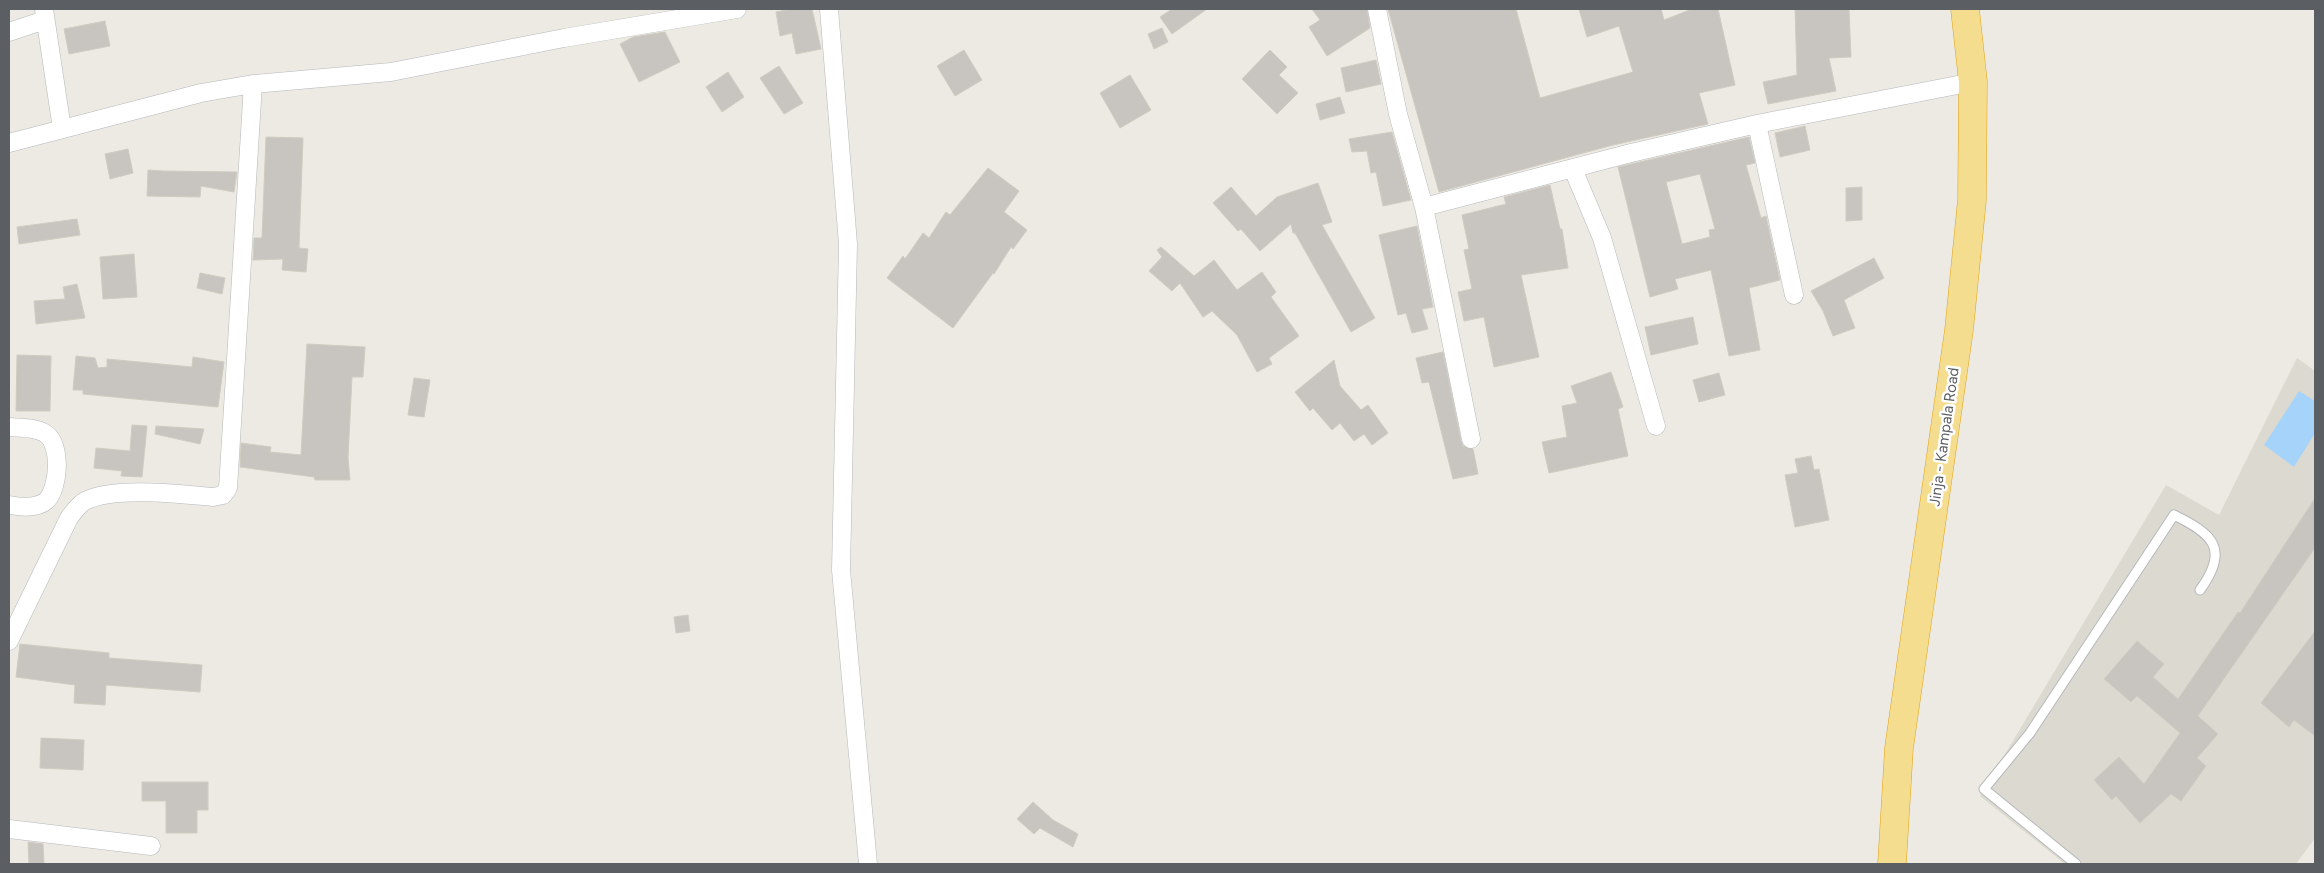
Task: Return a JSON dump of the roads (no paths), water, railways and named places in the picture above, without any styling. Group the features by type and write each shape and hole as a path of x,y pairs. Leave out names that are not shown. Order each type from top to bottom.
{"highway":[{"name":"Jinja - Kampala Road","path":"1892,864 1899,748 1959,330 1972,200 1973,82 1965,9"}],"street":[{"path":"9,143 160,102 253,84 391,72 564,38 737,9"},
{"path":"829,9 848,244 841,570 868,864"},
{"path":"1377,9 1398,114 1424,207 1471,439"},
{"path":"9,32 45,15 62,129"},
{"path":"1424,207 1631,153 1758,124 1973,82"},
{"path":"9,641 69,518 82,503 95,497 153,491 213,497 223,495 228,488 253,84"},
{"path":"1758,124 1794,295"},
{"path":"1573,169 1602,238 1656,426"},
{"path":"9,427 33,429 46,433 53,441 58,456 54,491 45,501 35,506 9,505"},
{"path":"9,829 152,846"}],"lane":[{"path":"2076,864 1984,790 2030,733 2174,515 2206,533 2213,542 2216,558 2211,575 2200,590"}],"water":[{"path":"2299,391 2315,401 2315,433 2294,467 2264,445"}]}
